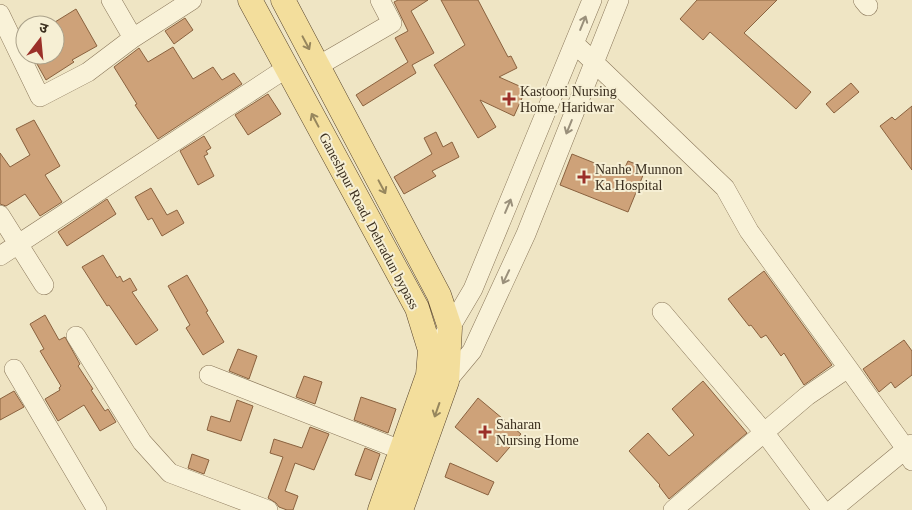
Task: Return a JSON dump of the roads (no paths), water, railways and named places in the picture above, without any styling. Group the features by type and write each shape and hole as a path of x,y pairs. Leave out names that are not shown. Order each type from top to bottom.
{"main road":[{"name":"Ganeshpur Road, Dehradun bypass","path":"250,0 417,308 430,350 428,375 380,510"},
{"path":"283,0 439,295 450,328 447,381 401,510"}],"street":[{"path":"111,0 133,38"},
{"path":"0,14 40,97 88,72 133,38 192,0"},
{"path":"318,66 392,23 380,0"},
{"path":"430,350 450,328 473,289 592,0"},
{"path":"447,381 472,351 526,234 619,0"},
{"path":"575,44 725,188 748,231 910,451 832,510"},
{"path":"0,256 276,75 288,71"},
{"path":"0,215 44,285"},
{"path":"662,312 764,432 822,510"},
{"path":"76,336 142,442 170,473 268,510"},
{"path":"673,510 806,396 848,368"},
{"path":"14,369 97,510"},
{"path":"209,374 402,450"}],"place":[{"name":"Kastoori Nursing Home, Haridwar","path":"509,99"},
{"name":"Nanhe Munnon Ka Hospital","path":"584,177"},
{"name":"Saharan Nursing Home","path":"485,432"}]}
